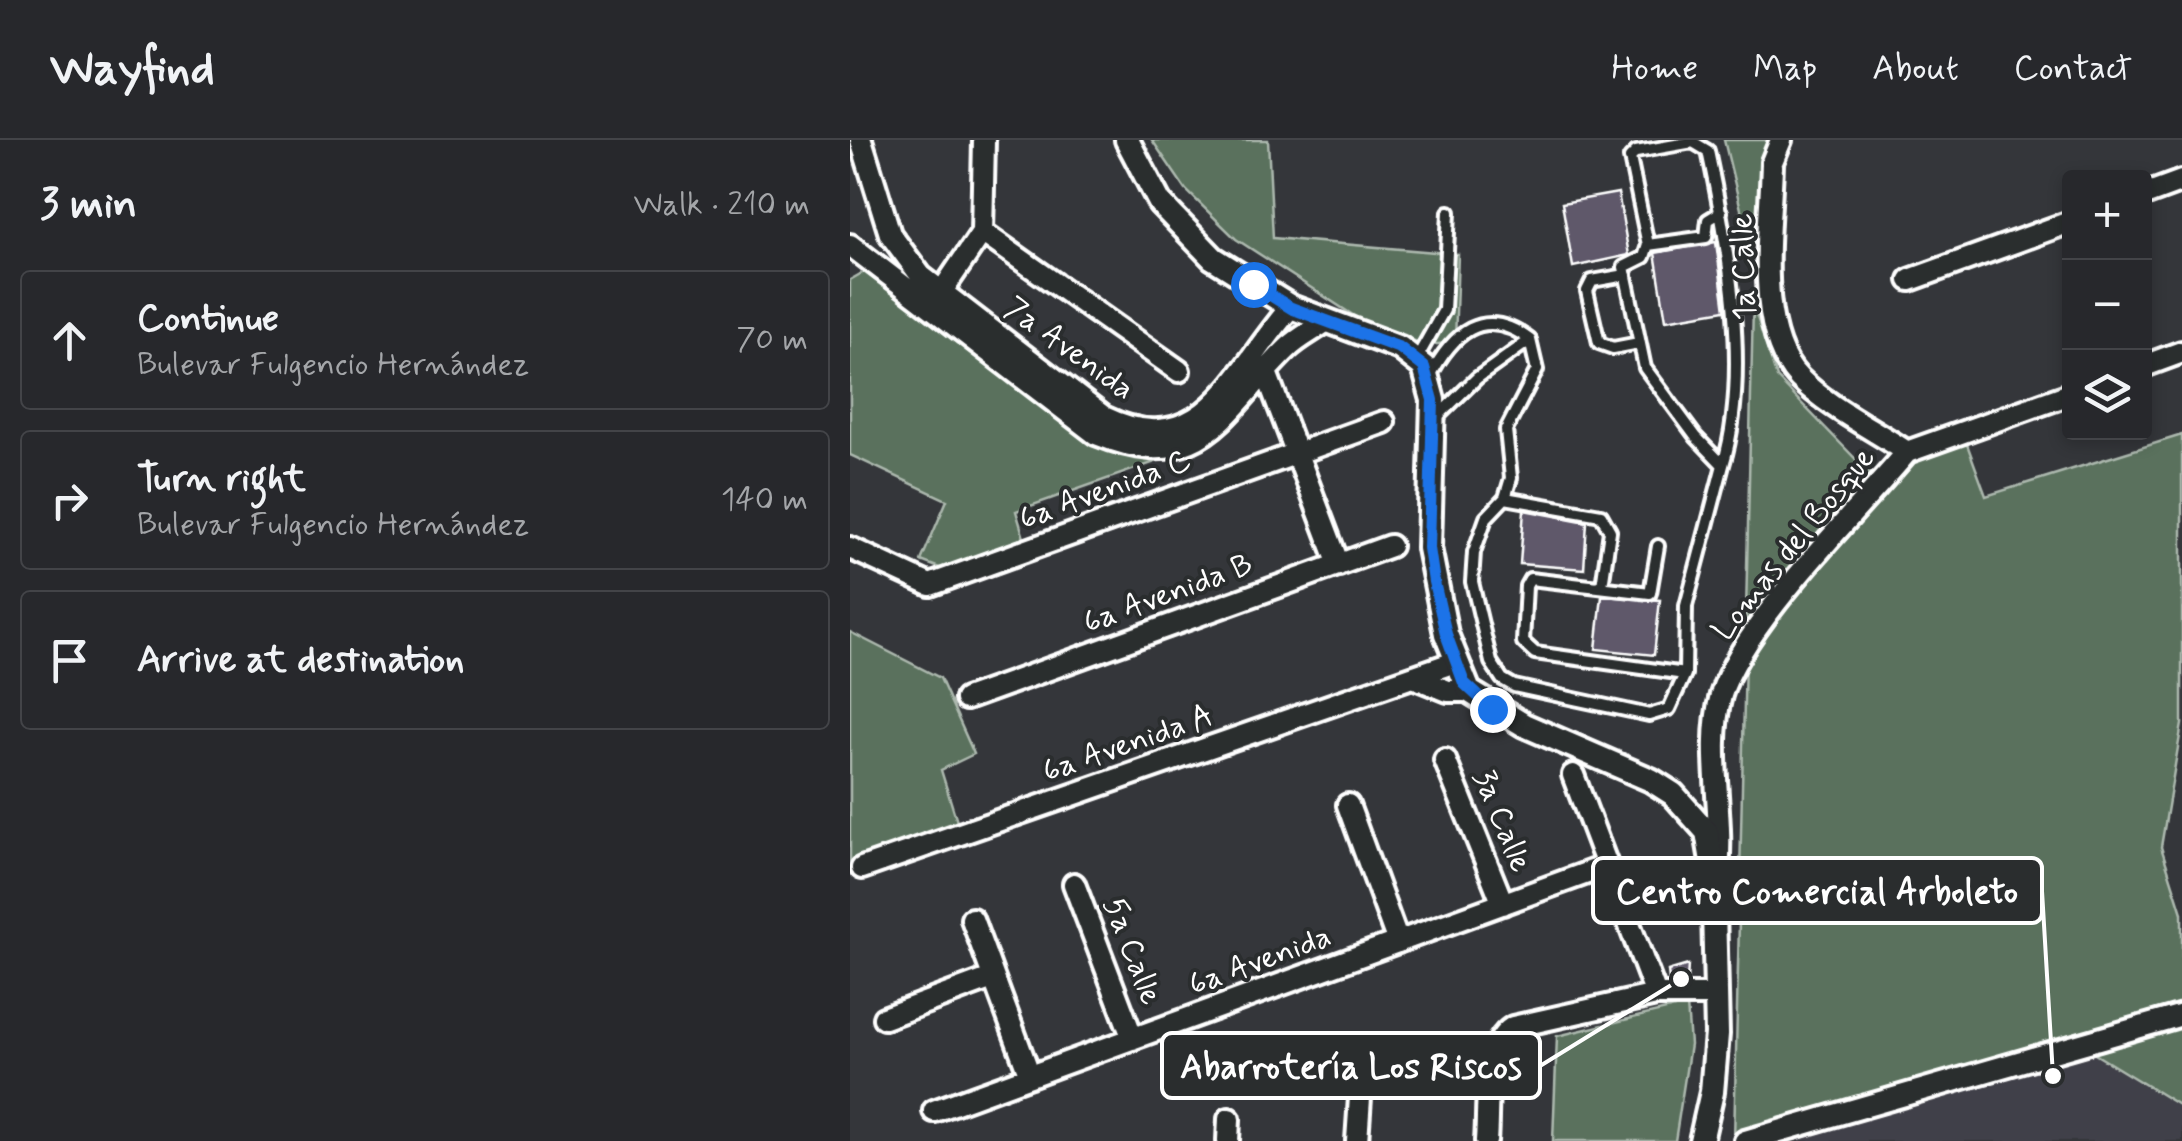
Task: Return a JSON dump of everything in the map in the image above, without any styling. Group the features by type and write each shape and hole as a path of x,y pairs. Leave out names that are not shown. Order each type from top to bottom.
{"street":[{"name":"7a Avenida","path":"861,140 890,234 936,301"},
{"path":"936,301 982,232 984,140"},
{"path":"1127,140 1160,203 1213,258 1291,308 1423,368 1434,421 1429,548 1455,662 1469,691 1492,709 1673,794 1707,832 1714,911 1715,1063 1700,1141"},
{"name":"1a Calle","path":"1781,140 1772,162 1769,308 1777,336 1800,379 1907,452"},
{"path":"2152,192 2182,181"},
{"path":"1910,280 2062,225"},
{"path":"982,232 1179,370"},
{"name":"7a Avenida","path":"850,244 936,301 1039,380 1096,434 1123,445 1158,449 1210,433 1287,349 1325,322"},
{"name":"7a Avenida","path":"1039,380 1130,429 1160,430 1200,418 1291,308"},
{"path":"2152,363 2182,352"},
{"path":"1252,358 1267,375 1339,565"},
{"path":"1907,452 2062,397"},
{"name":"6a Avenida C","path":"850,548 916,582 930,585 1384,422"},
{"name":"Lomas del Bosque","path":"1714,911 1722,830 1715,734 1721,695 1734,662 1764,620 1907,452"},
{"name":"6a Avenida B","path":"966,699 1390,546"},
{"name":"6a Avenida A","path":"862,868 1455,662"},
{"path":"1412,677 1448,691 1469,691"},
{"name":"3a Calle","path":"1445,760 1503,904"},
{"path":"1572,775 1656,995"},
{"path":"1348,805 1398,942"},
{"name":"6a Avenida","path":"934,1111 1606,866"},
{"name":"5a Calle","path":"1074,884 1133,1039"},
{"path":"972,919 1030,1076"},
{"path":"884,1018 992,978"},
{"path":"1486,1141 1494,1053 1501,1034 1513,1027 1656,995 1716,994"},
{"path":"1744,1141 2182,1015"},
{"path":"1357,1141 1364,1054"},
{"path":"1228,1141 1229,1119"}],"lane":[{"path":"1423,368 1476,325 1514,328 1530,340 1536,370 1506,430 1511,478 1505,498 1486,518 1474,552 1472,582 1491,662 1502,680 1547,694 1649,714 1669,709 1685,674 1686,606 1723,465 1737,409 1721,212 1703,147 1694,142 1636,152 1630,158 1648,245 1644,257 1624,267 1645,368 1696,437 1723,465"},
{"path":"1423,368 1444,310 1449,212"},
{"path":"1648,245 1706,237 1708,220 1721,212"},
{"path":"1626,274 1592,281 1587,291 1598,343 1613,348 1639,343"},
{"path":"1434,421 1477,378 1530,340"},
{"path":"1505,498 1601,515 1610,530 1602,586"},
{"path":"1658,546 1650,593 1530,579 1526,586 1523,642 1535,653 1685,674"}],"shaded area":[{"path":"2081,1045 2182,1107 2182,1141 1750,1141"}],"green space":[{"path":"1152,140 1268,140 1273,238 1458,254 1455,342 1429,345 1376,330 1236,239 1186,190"},
{"path":"1724,140 1771,140 1751,250"},
{"path":"864,272 1048,407 1175,455 1016,511 1024,538 942,569 921,561 947,500 850,455 850,280"},
{"path":"1753,305 1777,378 1881,485 1905,465 1964,436 1986,496 2182,435 2182,724 2161,847 2182,913 2182,1107 2080,1045 1750,1141 1734,1141"},
{"path":"850,632 940,678 974,754 941,770 958,825 850,861"},
{"path":"1687,1005 1690,1045 1675,1141 1553,1141 1557,1036"}],"building":[{"path":"1618,193 1629,255 1573,267 1562,203"},
{"path":"1716,242 1725,310 1666,320 1655,253"},
{"path":"1524,510 1587,522 1584,569 1520,564"},
{"path":"1602,596 1660,600 1654,655 1596,649"},
{"path":"1688,965 1687,981 1669,981 1668,971"}],"place":[{"name":"Abarrotería Los Riscos","path":"1681,979"},
{"name":"Centro Comercial Arboleto","path":"2053,1076"}],"route":[{"path":"1253,284 1291,308 1400,348 1424,367 1431,387 1434,421 1429,488 1429,548 1434,582 1446,634 1464,683 1492,709"}]}
